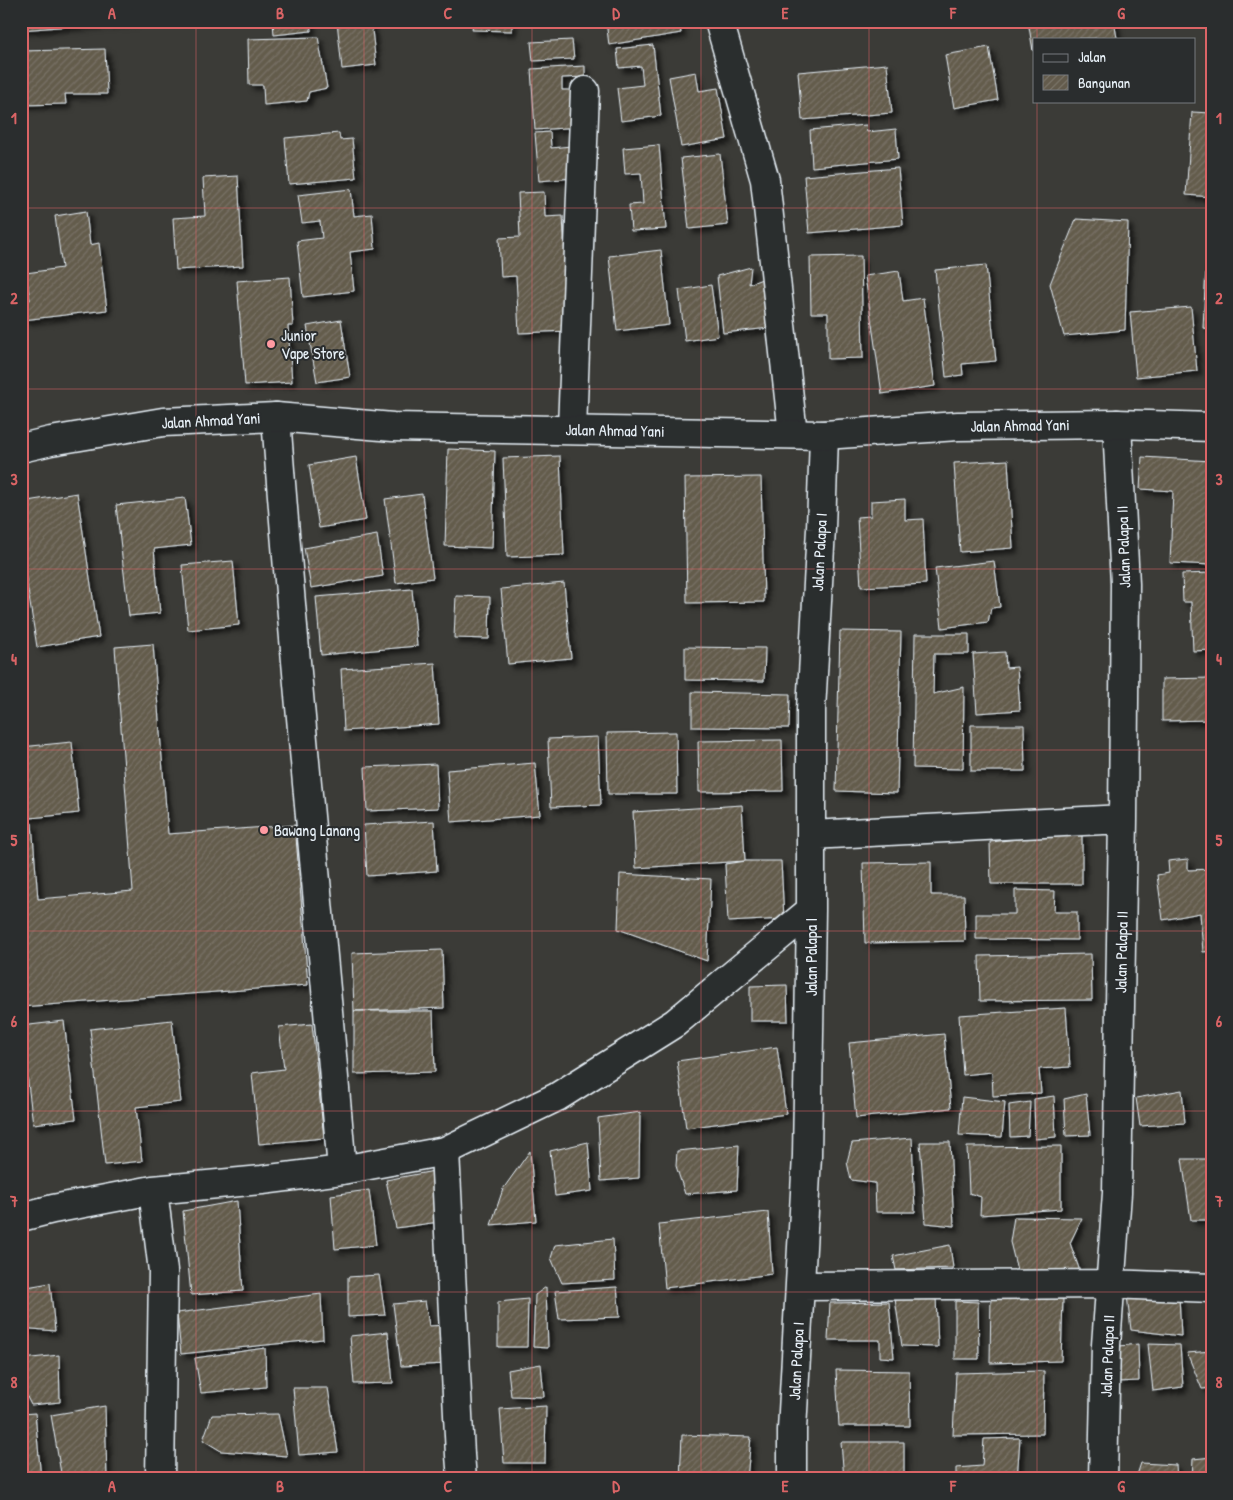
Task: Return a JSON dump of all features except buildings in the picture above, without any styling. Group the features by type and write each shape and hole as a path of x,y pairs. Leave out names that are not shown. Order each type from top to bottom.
{"street":[{"path":"719,21 765,180 793,434"},
{"path":"572,429 584,91"},
{"path":"276,417 288,586 342,1170"},
{"name":"Jalan Ahmad Yani","path":"21,448 163,422 276,417 393,427 824,435 958,426 1118,424 1212,426"},
{"name":"Jalan Palapa II","path":"1103,1479 1106,1345 1117,1193 1123,819 1125,584 1118,424"},
{"name":"Jalan Palapa I","path":"792,1479 792,1430 807,1156 811,910 811,710 824,435"},
{"path":"811,835 1123,819"},
{"path":"21,1217 153,1190 262,1180 342,1170 445,1151 557,1097 675,1023 811,910"},
{"path":"445,1151 462,1479"},
{"path":"153,1190 163,1271 160,1479"},
{"path":"801,1286 1110,1284 1212,1288"}],"place":[{"name":"Junior Vape Store","path":"271,344"},
{"name":"Bawang Lanang","path":"264,830"}]}
